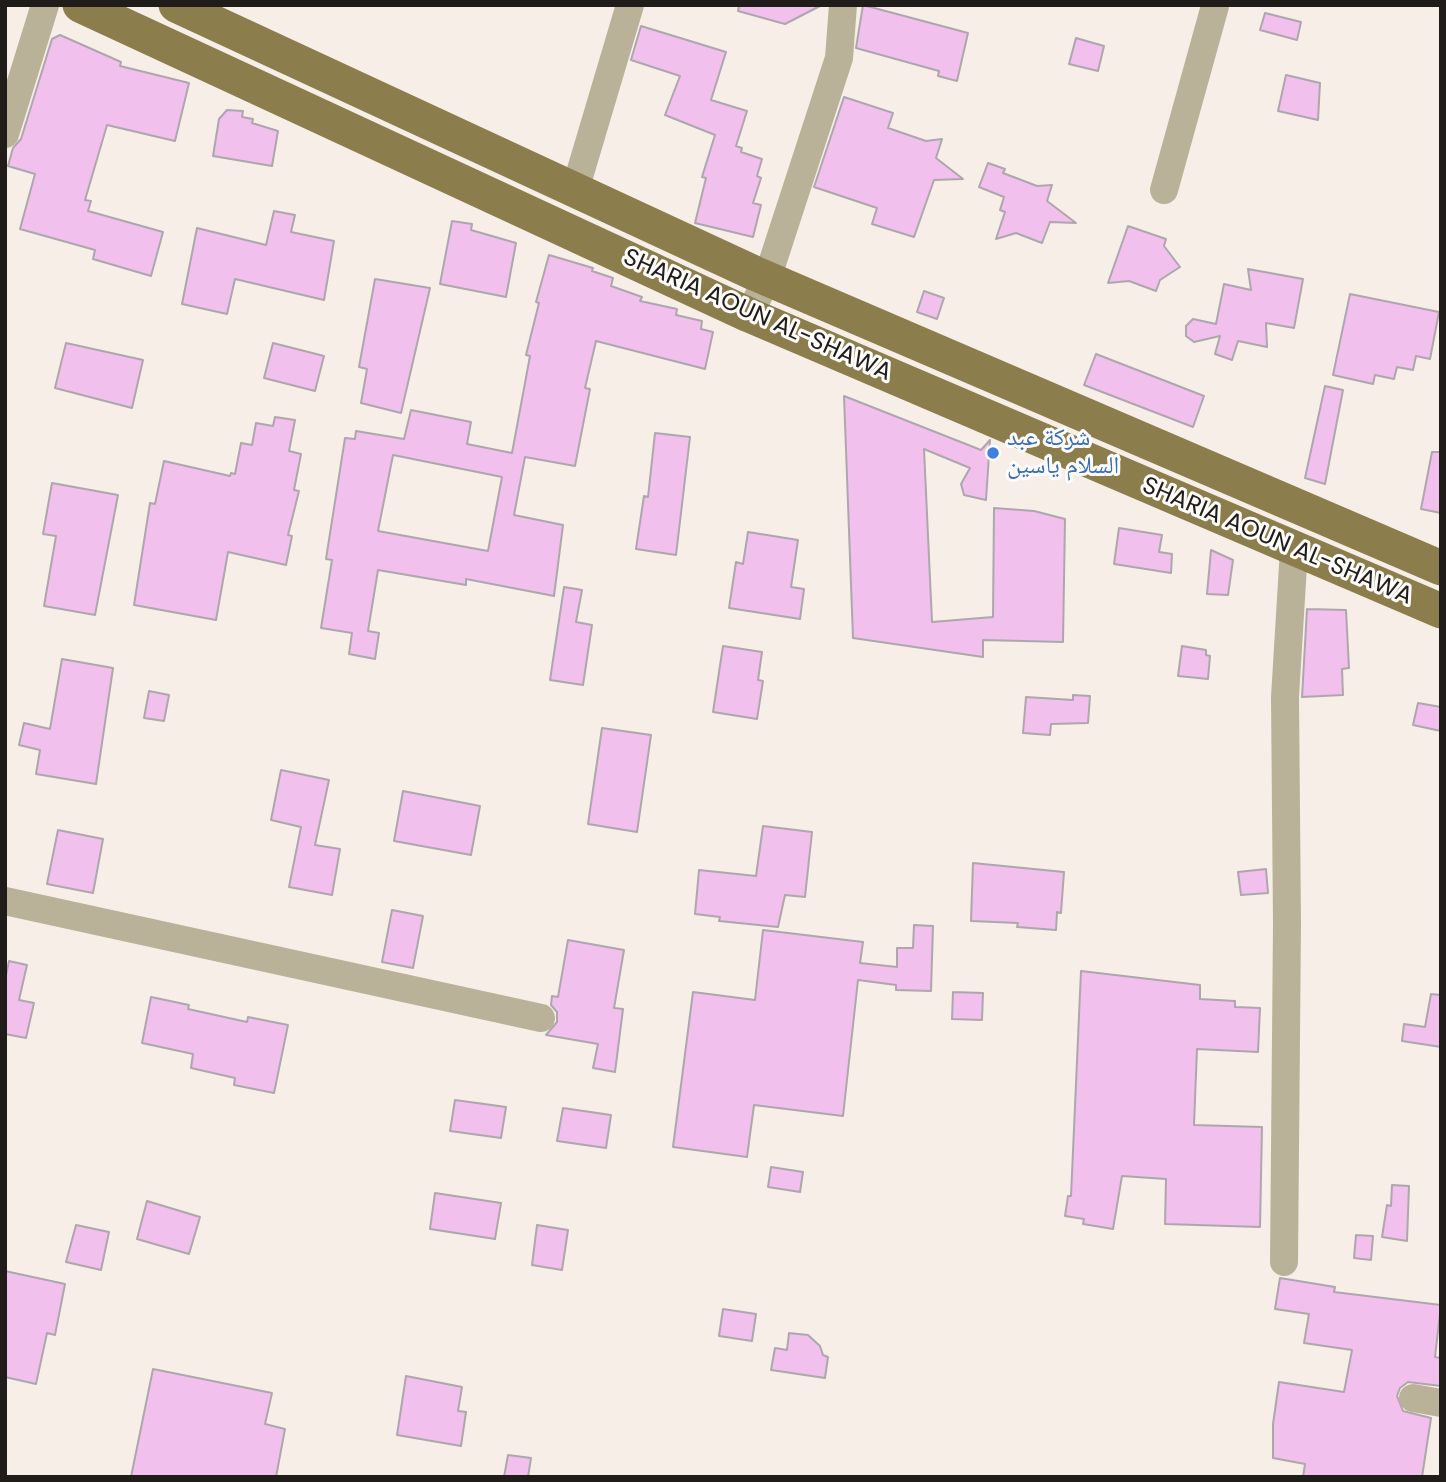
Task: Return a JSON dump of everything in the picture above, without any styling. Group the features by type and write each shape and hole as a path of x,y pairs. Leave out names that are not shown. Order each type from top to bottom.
{"main road":[{"name":"SHARIA AOUN AL-SHAWA","path":"80,5 749,315 1441,611"},
{"name":"SHARIA AOUN AL-SHAWA","path":"176,5 767,279 1441,568"}],"street":[{"path":"5,134 45,5"},
{"path":"575,190 630,5"},
{"path":"749,315 767,279 839,58 843,5"},
{"path":"1164,190 1215,6"},
{"path":"1284,1262 1287,923 1285,697 1294,549"},
{"path":"5,901 541,1018"},
{"path":"1413,1398 1441,1403"}],"building":[{"path":"739,5 822,5 785,24 738,11"},
{"path":"863,5 968,33 957,81 938,76 939,71 856,48"},
{"path":"1265,13 1301,22 1297,40 1260,30"},
{"path":"641,26 726,52 711,100 747,111 736,146 742,148 741,152 762,159 757,176 761,178 753,203 761,205 753,237 695,223 706,178 702,177 715,135 665,115 680,76 631,60"},
{"path":"60,35 121,62 120,66 189,83 175,141 107,125 85,200 91,201 88,211 163,232 151,276 93,259 95,250 20,229 35,174 8,166 13,148 21,139 52,39"},
{"path":"1076,38 1104,46 1098,71 1069,64"},
{"path":"1286,75 1320,83 1318,120 1278,111"},
{"path":"844,97 893,113 888,128 926,141 942,139 936,158 963,179 934,180 914,237 872,224 877,208 814,187"},
{"path":"227,110 243,111 242,117 253,119 252,123 278,131 272,166 213,156 219,119"},
{"path":"988,163 1005,169 1003,173 1037,186 1052,185 1047,201 1076,223 1050,222 1042,243 1016,233 996,239 1005,212 1000,210 1004,197 979,187"},
{"path":"274,211 295,215 291,232 334,241 324,300 235,279 227,314 182,304 197,228 266,245"},
{"path":"452,221 472,224 471,230 516,243 506,297 440,284"},
{"path":"1128,226 1166,239 1164,246 1180,267 1160,280 1156,291 1129,281 1108,283"},
{"path":"549,255 593,268 592,271 613,278 611,286 642,297 640,301 677,309 676,315 702,321 701,329 713,332 705,369 596,341 585,388 590,389 575,466 525,457 514,515 563,525 554,596 466,579 466,585 378,570 368,631 379,633 375,659 349,654 352,633 321,628 332,560 326,559 345,438 355,439 356,431 404,439 411,410 471,422 467,444 512,453 530,356 526,355 539,303 536,302","holes":["393,455 502,477 488,551 378,531"]},
{"path":"1248,269 1303,279 1294,328 1266,323 1267,347 1238,341 1232,360 1215,354 1220,336 1194,342 1186,336 1186,326 1193,319 1216,324 1224,284 1251,290"},
{"path":"375,279 430,288 401,413 361,403 367,369 359,367"},
{"path":"924,291 944,298 937,319 917,312"},
{"path":"1350,294 1439,312 1430,359 1416,356 1413,370 1397,367 1394,379 1375,375 1373,384 1333,375"},
{"path":"66,343 143,360 132,408 55,388"},
{"path":"273,343 324,356 315,391 264,378"},
{"path":"1096,354 1204,396 1193,427 1084,385"},
{"path":"1325,386 1343,390 1325,484 1305,478"},
{"path":"844,396 981,450 990,440 986,500 964,495 961,484 970,468 924,449 932,622 993,617 994,508 1034,511 1065,519 1063,642 983,640 983,657 853,638"},
{"path":"275,417 295,420 289,451 301,454 294,490 299,491 288,535 292,536 286,565 228,552 216,620 134,605 150,503 155,504 164,461 230,476 231,473 235,474 241,443 252,445 256,423 273,426"},
{"path":"655,433 690,437 676,555 636,549 644,496 648,497"},
{"path":"1432,452 1441,452 1441,513 1421,509"},
{"path":"52,483 118,495 95,615 44,606 56,536 43,534"},
{"path":"1119,528 1162,535 1159,552 1172,554 1171,573 1114,564"},
{"path":"748,532 798,540 791,587 804,589 800,619 729,608 736,562 743,564"},
{"path":"1211,550 1233,560 1228,595 1207,594"},
{"path":"564,587 582,590 576,622 592,625 583,685 550,680"},
{"path":"1307,609 1346,610 1349,668 1342,669 1343,695 1302,697"},
{"path":"723,646 762,652 758,680 763,681 757,719 713,712"},
{"path":"1182,646 1206,650 1206,655 1210,656 1208,679 1178,676"},
{"path":"62,659 113,668 96,784 36,774 40,750 19,745 24,723 50,729"},
{"path":"149,691 169,695 164,721 144,718"},
{"path":"1073,695 1090,696 1088,723 1051,724 1050,735 1023,733 1026,697 1073,700"},
{"path":"1418,703 1441,707 1441,731 1413,725"},
{"path":"602,728 651,735 637,832 588,824"},
{"path":"281,770 329,780 315,845 340,849 332,895 289,887 301,827 271,820"},
{"path":"403,791 480,806 471,855 394,841"},
{"path":"763,826 812,832 805,897 785,895 778,927 719,921 720,917 695,914 699,870 756,876"},
{"path":"58,830 103,839 93,893 47,884"},
{"path":"973,863 1064,872 1061,913 1057,912 1056,930 1017,927 1018,923 971,921"},
{"path":"1266,869 1268,893 1241,895 1238,872"},
{"path":"392,910 423,916 413,968 382,962"},
{"path":"914,925 933,926 931,991 896,990 896,985 858,980 843,1116 754,1105 747,1157 673,1147 693,992 755,1000 763,930 863,942 860,963 897,967 897,948 913,948"},
{"path":"568,940 624,950 614,1008 623,1009 615,1072 593,1068 598,1044 546,1035 557,1022 557,1012 551,1005 552,996 558,997"},
{"path":"9,961 27,965 19,1000 34,1003 26,1038 5,1034 5,980"},
{"path":"1081,971 1200,985 1200,999 1235,1001 1235,1007 1260,1008 1258,1052 1197,1049 1194,1125 1262,1127 1260,1227 1165,1224 1166,1179 1122,1176 1113,1229 1083,1224 1084,1219 1065,1216 1068,1196 1071,1196"},
{"path":"953,992 983,993 982,1020 952,1019"},
{"path":"1431,994 1441,995 1441,1047 1402,1041 1404,1024 1425,1027"},
{"path":"151,997 189,1005 188,1009 247,1022 248,1017 288,1025 274,1093 234,1085 235,1078 191,1068 193,1054 142,1043"},
{"path":"455,1100 506,1107 501,1138 450,1131"},
{"path":"563,1108 611,1115 606,1148 557,1141"},
{"path":"771,1167 803,1172 800,1192 768,1187"},
{"path":"1392,1185 1409,1186 1407,1241 1382,1237 1387,1205 1391,1206"},
{"path":"435,1193 501,1203 495,1239 430,1229"},
{"path":"147,1201 200,1217 189,1254 137,1239"},
{"path":"76,1225 109,1232 101,1270 66,1262"},
{"path":"537,1225 568,1230 562,1270 532,1265"},
{"path":"1356,1235 1373,1236 1371,1260 1354,1258"},
{"path":"5,1271 65,1284 55,1335 47,1333 36,1384 5,1377"},
{"path":"1280,1278 1335,1287 1334,1292 1441,1305 1435,1357 1441,1358 1441,1386 1408,1382 1400,1388 1397,1396 1403,1411 1431,1418 1422,1477 1303,1477 1305,1464 1273,1458 1273,1424 1279,1382 1344,1392 1352,1350 1304,1343 1309,1314 1275,1309"},
{"path":"723,1309 756,1314 752,1341 719,1336"},
{"path":"789,1333 808,1335 820,1346 823,1355 828,1357 825,1378 771,1370 775,1348 787,1350"},
{"path":"153,1369 272,1393 265,1424 285,1429 276,1477 131,1477"},
{"path":"406,1376 462,1387 458,1411 466,1412 461,1446 397,1435"},
{"path":"508,1455 531,1458 528,1477 504,1477"}],"place":[{"name":"شركة عبد السلام ياسين","path":"993,453"}]}
